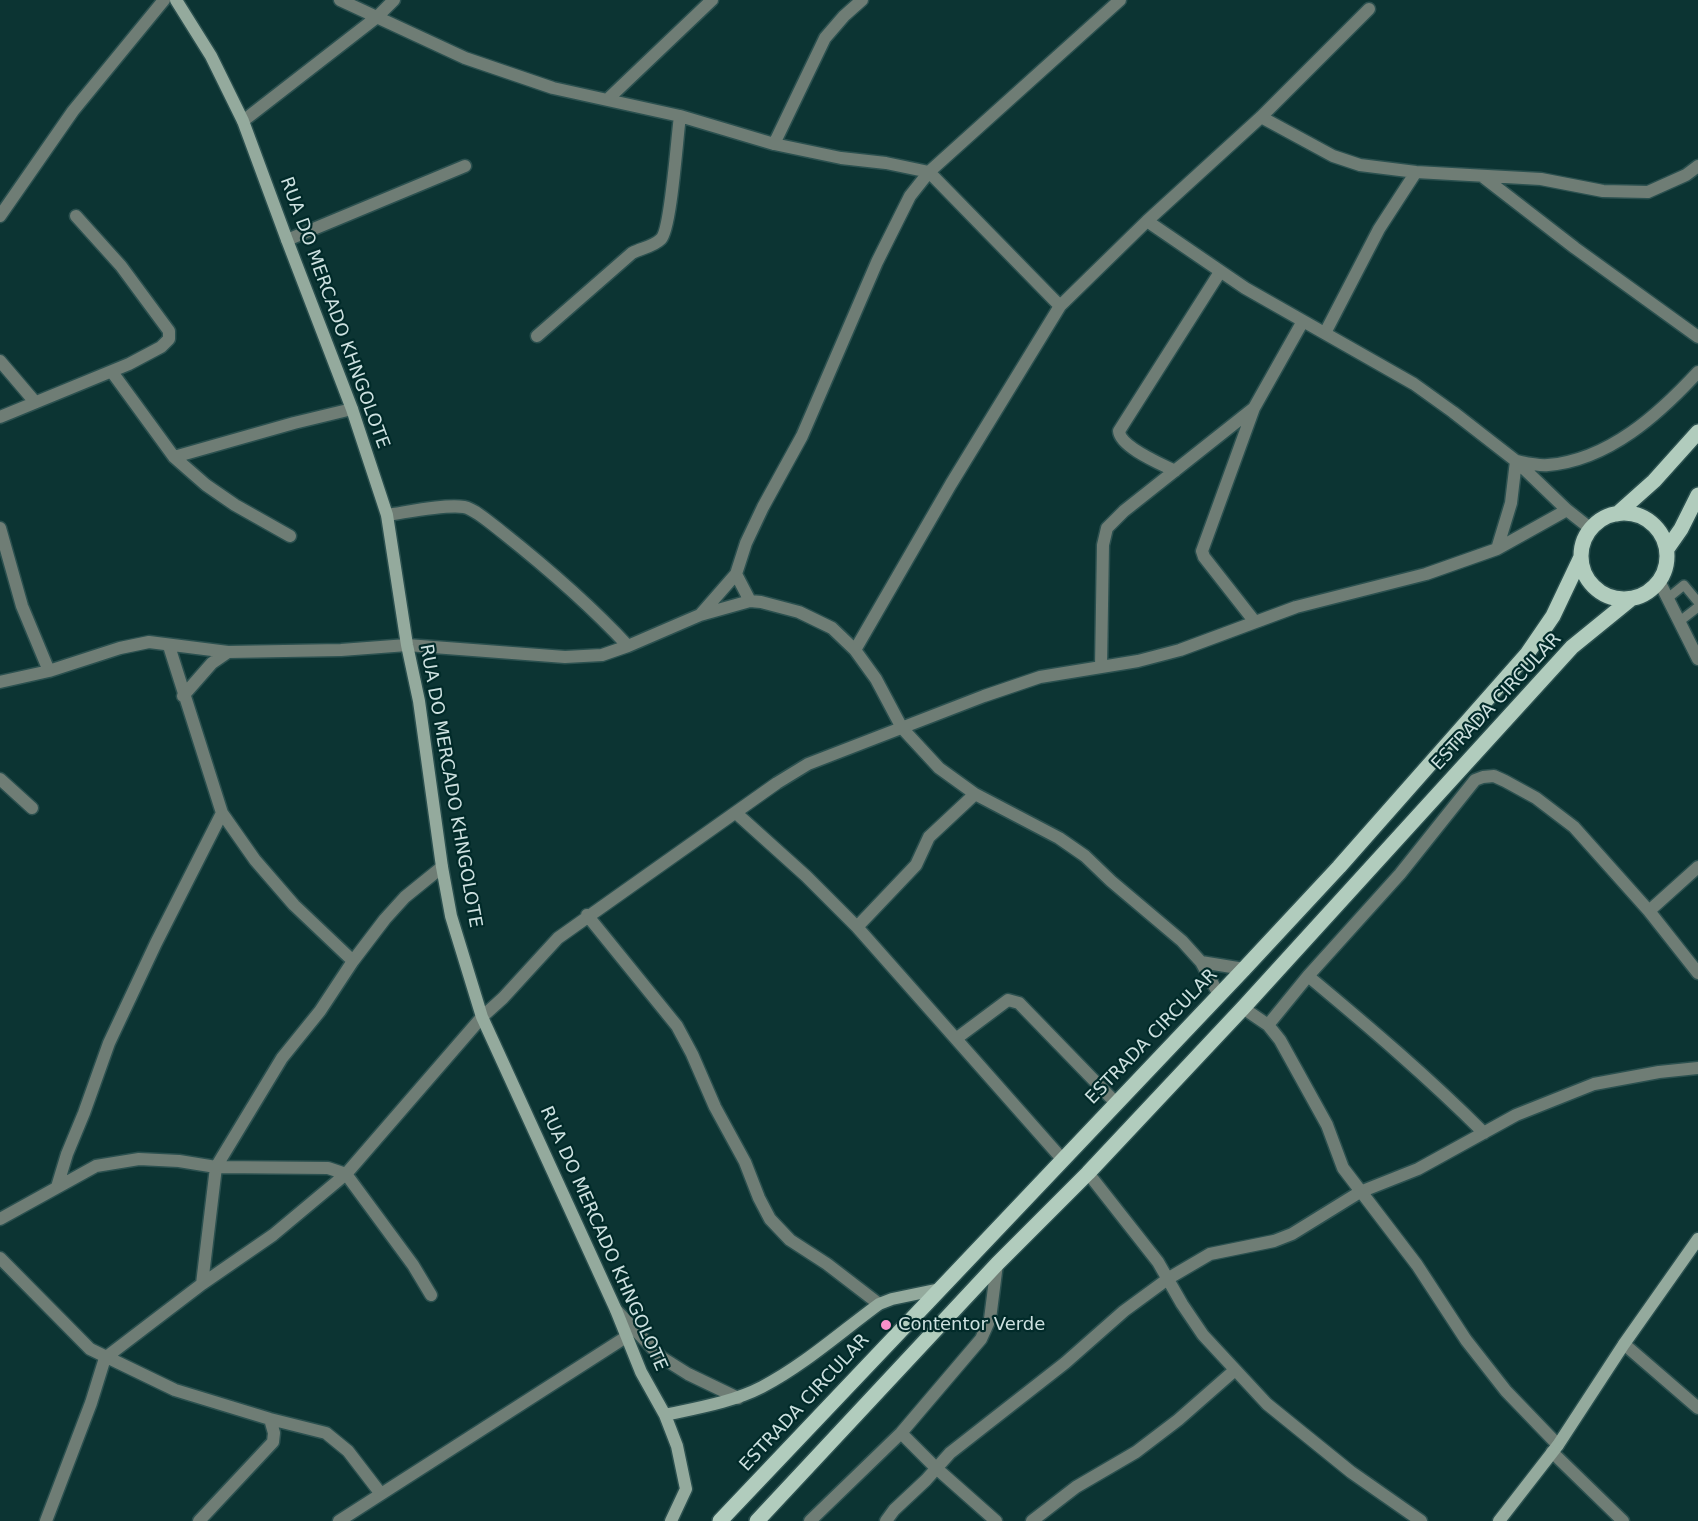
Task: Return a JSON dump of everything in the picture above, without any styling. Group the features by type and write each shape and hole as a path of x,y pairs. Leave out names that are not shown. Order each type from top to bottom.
{"main road":[{"path":"1617,514 1654,481 1698,432"},
{"path":"1666,549 1681,529 1698,495"},
{"path":"1617,514 1634,514 1649,521 1661,533 1666,549 1666,566 1659,581 1647,593 1631,599 1616,599 1602,593 1591,584 1584,571 1581,557 1584,542 1591,529 1603,519 1617,514"},
{"name":"ESTRADA CIRCULAR","path":"720,1521 1339,867 1527,654 1552,616 1581,557"},
{"name":"ESTRADA CIRCULAR","path":"757,1521 996,1264 1088,1173 1243,1008 1572,647 1631,599"}],"street":[{"path":"0,216 73,111 164,0"},
{"name":"RUA DO MERCADO KHNGOLOTE","path":"176,0 212,56 243,121 286,240 352,409 387,515 451,916 482,1017 616,1310 641,1372 665,1415 677,1446 686,1489 671,1521"},
{"path":"340,0 465,58 553,88 680,116 774,144 840,158 929,172 1060,306"},
{"path":"243,121 377,17 394,0"},
{"path":"608,99 712,0"},
{"path":"774,144 825,38 862,0"},
{"path":"700,615 736,574 746,543 802,436 877,262 910,196 929,172 1120,0"},
{"path":"855,650 951,484 1060,306 1147,221 1261,117 1369,9"},
{"path":"537,336 632,253 654,245 663,238 680,116"},
{"path":"1261,117 1333,156 1360,165 1416,172 1541,179 1603,191 1648,192 1686,175 1698,166"},
{"path":"286,240 465,166"},
{"path":"1325,333 1379,229 1416,172"},
{"path":"1482,176 1575,248 1698,337"},
{"path":"0,417 112,372 161,347 169,339 169,331 121,266 76,216"},
{"path":"1147,221 1220,272 1414,384 1516,461 1567,510 1591,529"},
{"path":"1175,471 1126,445 1119,437 1119,431 1220,272"},
{"path":"1255,622 1204,557 1202,551 1254,408 1303,321"},
{"path":"0,361 35,402"},
{"path":"112,372 174,456 206,485 235,506 290,537"},
{"path":"1516,461 1547,466 1577,460 1622,440 1680,392 1698,372"},
{"path":"1101,667 1103,545 1107,528 1124,511 1254,408"},
{"path":"174,456 352,409"},
{"path":"1497,549 1511,503 1516,461"},
{"path":"387,515 448,507 466,507 490,522 524,550 611,627 628,646"},
{"path":"46,1521 91,1403 105,1358 202,1284 273,1235 346,1174 482,1017 503,998 558,938 587,915 777,783 808,764 984,696 1040,677 1138,661 1180,650 1296,607 1426,573 1497,549 1567,510"},
{"path":"0,528 22,606 49,672"},
{"path":"736,574 750,601"},
{"path":"1659,581 1698,659"},
{"path":"0,682 49,672 120,648 149,642 228,652 341,650 408,645 565,657 602,655 700,615 750,601 761,602 799,612 832,628 855,650 876,679 902,728 939,768 975,794 1059,838 1085,856 1111,881 1165,925 1201,962 1219,995"},
{"path":"169,646 222,813 255,860 294,905 353,961"},
{"path":"183,696 212,663 228,652"},
{"path":"1268,1025 1308,976 1400,874 1475,780 1483,777 1494,776 1515,786 1536,798 1574,827 1649,911 1698,973"},
{"path":"0,779 32,808"},
{"path":"857,927 916,865 929,837 975,794"},
{"path":"57,1186 109,1043 175,904 222,813"},
{"path":"736,813 806,876 857,927 1063,1160"},
{"path":"202,1284 216,1167 282,1058 320,1011 353,961 405,897 442,867"},
{"path":"1649,911 1698,867"},
{"path":"587,915 677,1026 715,1107 745,1162 770,1219 790,1239 879,1304"},
{"path":"1201,962 1244,969"},
{"path":"1308,976 1452,1101 1484,1133"},
{"path":"957,1038 1008,1000 1020,1003 1116,1103"},
{"path":"1243,1008 1268,1025 1280,1040 1327,1125 1343,1168 1417,1265 1472,1348 1555,1449 1623,1521"},
{"path":"885,1521 950,1453 1065,1363 1124,1311 1169,1278 1210,1254 1274,1241 1292,1234 1360,1192 1418,1169 1516,1115 1594,1084 1659,1072 1698,1068"},
{"path":"0,1219 96,1166 139,1159 179,1161 216,1167 328,1168 346,1174 407,1257 431,1295"},
{"path":"1088,1173 1169,1278 1182,1304 1203,1335 1235,1370 1303,1435 1420,1521"},
{"path":"1499,1521 1555,1449 1624,1344 1698,1239"},
{"path":"0,1258 90,1349 175,1390 270,1419 326,1433 348,1451 381,1494"},
{"path":"810,1521 901,1433 981,1339 990,1319 996,1264"},
{"path":"665,1415 738,1398 762,1387 793,1368 879,1304 940,1289"},
{"path":"616,1310 661,1358 738,1398"},
{"path":"339,1521 626,1337"},
{"path":"1624,1344 1698,1408"},
{"path":"1032,1521 1076,1488 1136,1452 1178,1420 1235,1370"},
{"path":"200,1521 273,1442 274,1433 270,1419"},
{"path":"901,1433 935,1467 996,1521"}],"lane":[{"path":"1668,598 1684,585 1698,604 1680,621"}],"place":[{"name":"Contentor Verde","path":"886,1325"}]}
